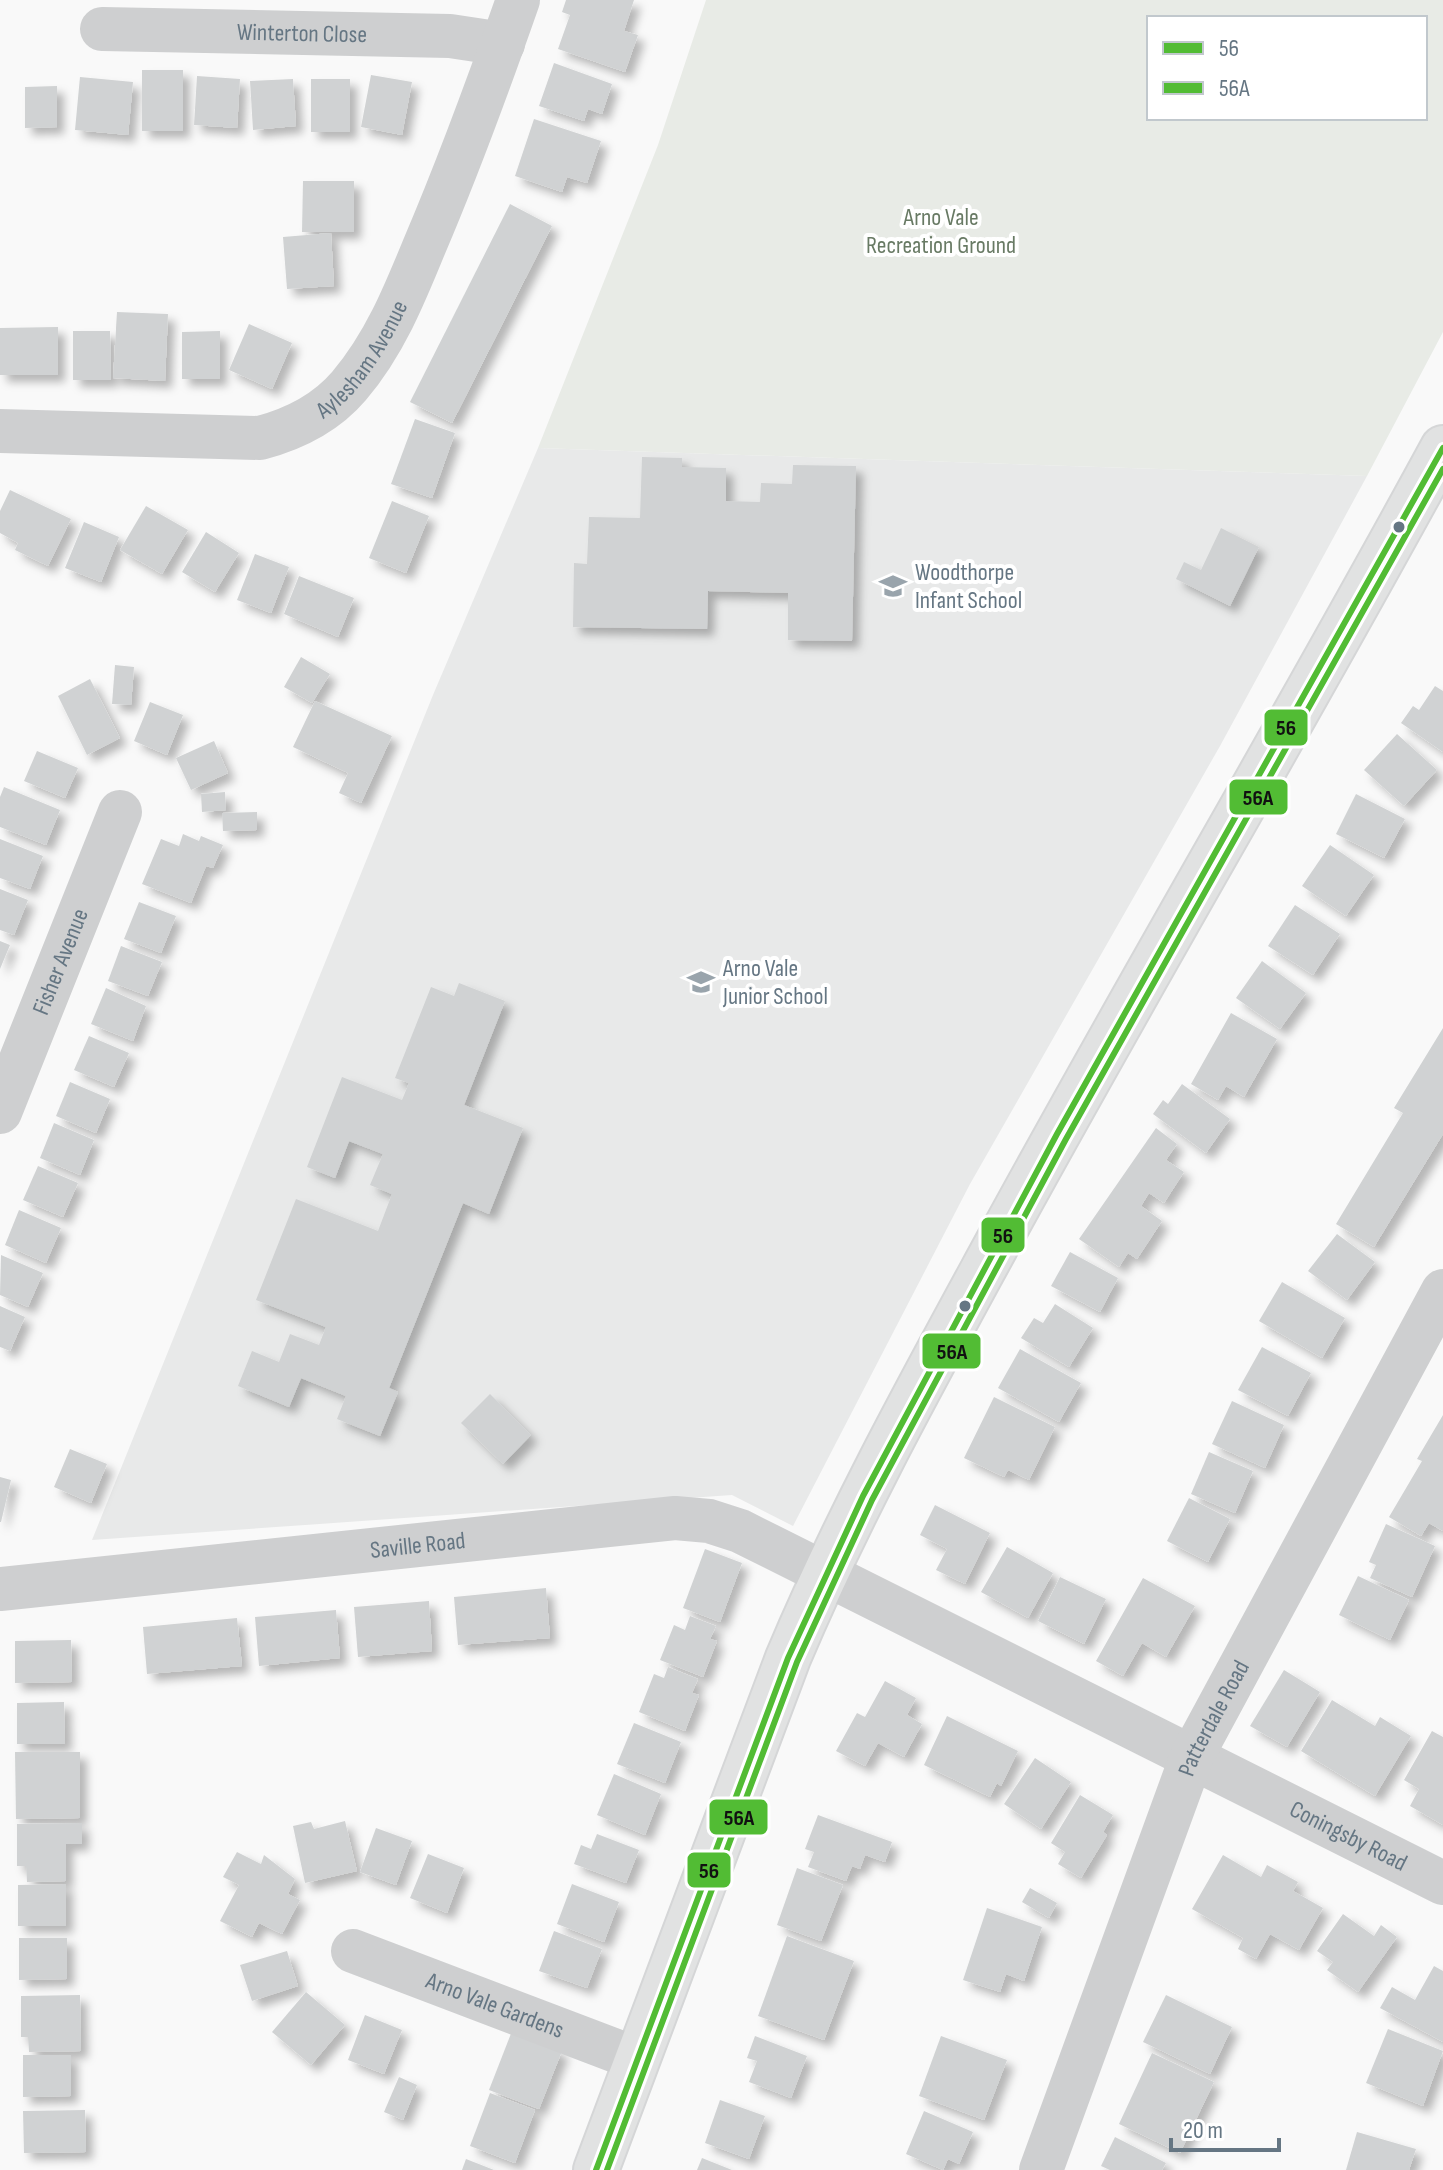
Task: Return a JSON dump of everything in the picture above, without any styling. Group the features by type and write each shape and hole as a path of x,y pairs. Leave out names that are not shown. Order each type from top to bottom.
{"main road":[{"path":"596,2170 788,1658 823,1575 881,1458 1016,1209 1351,619 1443,448"}],"street":[{"name":"Aylesham Avenue","path":"0,431 260,438 299,425 323,410 347,388 394,318 461,159 518,0"},
{"name":"Winterton Close","path":"102,26 450,36 503,44"},
{"name":"Fisher Avenue","path":"0,1112 120,812"},
{"name":"Patterdale Road","path":"1041,2170 1192,1756 1443,1291"},
{"name":"Saville Road","path":"0,1589 675,1518 709,1521 740,1531 823,1575"},
{"name":"Coningsby Road","path":"823,1575 1443,1883"},
{"name":"Arno Vale Gardens","path":"353,1951 637,2059"}],"shaded area":[{"name":"Arno Vale Junior School","path":"538,448 1367,476 1220,746 970,1184 793,1526 732,1495 92,1540 433,695"}],"green space":[{"name":"Arno Vale Recreation Ground","path":"706,0 1443,0 1443,332 1367,476 538,448 658,145"}],"building":[{"path":"566,0 634,0 624,31 638,35 625,72 558,49 570,15 562,12"},
{"path":"554,63 612,84 602,114 588,109 584,121 539,106"},
{"path":"142,70 183,70 183,131 142,131"},
{"path":"371,75 412,82 402,135 361,127"},
{"path":"197,76 240,79 237,128 194,125"},
{"path":"80,77 133,82 128,135 75,130"},
{"path":"293,79 296,126 253,130 250,81"},
{"path":"311,79 350,79 350,132 311,132"},
{"path":"57,86 57,127 25,128 25,87"},
{"path":"534,119 601,141 587,183 567,177 562,192 515,176"},
{"path":"303,181 354,181 354,232 302,232"},
{"path":"510,204 552,226 452,423 410,402"},
{"path":"331,233 334,286 287,289 283,237"},
{"path":"117,312 168,314 165,381 113,378"},
{"path":"249,324 292,343 272,389 229,370"},
{"path":"58,327 58,375 0,375 0,328"},
{"path":"73,331 110,331 111,380 73,380"},
{"path":"220,331 220,379 182,379 182,332"},
{"path":"415,419 455,433 432,498 391,484"},
{"path":"642,457 682,458 682,467 726,468 726,501 760,502 761,483 792,484 793,465 856,466 852,641 788,640 788,593 708,591 707,629 573,627 574,563 587,564 589,517 640,518"},
{"path":"10,490 71,519 48,566 15,550 18,543 0,533 0,511"},
{"path":"392,501 429,516 406,573 369,558"},
{"path":"146,506 188,530 162,574 120,550"},
{"path":"84,522 119,537 101,582 65,568"},
{"path":"1221,528 1259,547 1230,606 1176,579 1184,562 1201,570"},
{"path":"206,532 239,553 215,592 182,572"},
{"path":"255,554 289,567 271,613 237,600"},
{"path":"299,576 354,598 338,637 284,614"},
{"path":"301,657 330,674 312,703 284,687"},
{"path":"115,665 134,667 131,705 112,704"},
{"path":"90,679 120,738 87,755 58,696"},
{"path":"1435,686 1443,691 1443,752 1401,723 1413,706 1419,710"},
{"path":"315,701 392,736 361,803 339,793 348,773 293,747"},
{"path":"150,702 183,715 167,755 134,741"},
{"path":"1397,734 1437,770 1404,806 1364,770"},
{"path":"214,741 228,773 191,790 176,758"},
{"path":"37,751 78,768 65,798 24,781"},
{"path":"4,787 60,810 46,845 0,827 0,797"},
{"path":"225,792 226,810 202,812 201,794"},
{"path":"1356,794 1405,819 1384,858 1336,834"},
{"path":"257,812 257,830 223,831 222,813"},
{"path":"183,834 199,841 201,836 223,845 213,868 206,866 191,903 142,884 161,839 179,846"},
{"path":"0,839 43,856 30,889 0,878"},
{"path":"1330,845 1374,875 1346,916 1302,886"},
{"path":"0,889 28,900 14,935 0,930"},
{"path":"139,902 176,916 161,953 124,939"},
{"path":"1295,905 1340,934 1313,975 1268,946"},
{"path":"0,941 10,945 0,969"},
{"path":"121,946 162,962 148,996 108,981"},
{"path":"1262,961 1306,993 1280,1029 1236,998"},
{"path":"459,983 505,1001 464,1105 523,1128 489,1214 463,1203 389,1388 398,1392 380,1436 337,1419 346,1396 301,1378 289,1407 238,1386 252,1351 279,1362 290,1334 319,1345 326,1327 256,1300 296,1199 378,1231 392,1194 370,1185 383,1154 349,1141 335,1178 307,1167 342,1077 402,1100 409,1083 395,1078 431,987 454,996"},
{"path":"106,988 146,1006 133,1041 91,1024"},
{"path":"1231,1013 1277,1039 1244,1097 1226,1086 1218,1100 1191,1084"},
{"path":"1443,1028 1443,1134 1374,1247 1336,1224 1403,1113 1394,1108"},
{"path":"89,1036 129,1053 114,1087 74,1070"},
{"path":"70,1082 110,1099 96,1133 56,1116"},
{"path":"1182,1084 1230,1119 1206,1153 1153,1114 1163,1100 1168,1104"},
{"path":"54,1123 94,1140 80,1175 40,1158"},
{"path":"1156,1128 1177,1144 1166,1160 1184,1172 1164,1203 1149,1193 1141,1206 1162,1221 1137,1259 1128,1253 1119,1267 1079,1239"},
{"path":"38,1166 78,1183 63,1217 23,1200"},
{"path":"19,1210 61,1228 46,1263 5,1245"},
{"path":"1337,1234 1375,1262 1347,1300 1308,1271"},
{"path":"1070,1252 1118,1278 1100,1312 1051,1286"},
{"path":"1,1255 43,1273 28,1307 0,1295"},
{"path":"1282,1282 1345,1318 1322,1358 1259,1321"},
{"path":"1055,1304 1093,1328 1069,1367 1021,1338 1034,1318 1043,1323"},
{"path":"0,1306 25,1317 10,1351 0,1347"},
{"path":"1262,1347 1311,1373 1288,1416 1238,1390"},
{"path":"1020,1349 1081,1383 1059,1422 998,1388"},
{"path":"490,1394 531,1435 503,1464 461,1423"},
{"path":"994,1397 1055,1427 1029,1480 1008,1470 1004,1477 964,1458"},
{"path":"1232,1401 1284,1425 1265,1468 1212,1444"},
{"path":"1443,1415 1443,1531 1429,1523 1421,1536 1389,1517 1422,1461 1417,1459"},
{"path":"70,1449 107,1464 91,1503 54,1487"},
{"path":"1209,1452 1253,1471 1235,1513 1191,1494"},
{"path":"0,1477 11,1480 1,1522 0,1522"},
{"path":"1189,1498 1230,1519 1208,1562 1167,1541"},
{"path":"935,1505 990,1533 965,1584 936,1570 947,1549 920,1535"},
{"path":"1386,1524 1435,1546 1412,1597 1370,1578 1376,1565 1369,1562"},
{"path":"1007,1547 1053,1573 1028,1618 981,1592"},
{"path":"705,1549 742,1563 720,1622 683,1608"},
{"path":"1358,1576 1409,1600 1390,1640 1339,1615"},
{"path":"1060,1577 1106,1599 1084,1644 1038,1621"},
{"path":"1143,1578 1195,1606 1166,1657 1142,1643 1123,1676 1096,1661"},
{"path":"546,1588 550,1638 458,1645 454,1597"},
{"path":"429,1601 432,1651 358,1657 354,1607"},
{"path":"336,1610 340,1658 259,1666 255,1617"},
{"path":"690,1616 716,1626 710,1639 717,1641 703,1677 660,1660 674,1625 685,1630"},
{"path":"237,1618 242,1666 147,1674 143,1627"},
{"path":"71,1640 72,1682 15,1683 15,1641"},
{"path":"668,1667 698,1679 692,1693 699,1695 685,1731 639,1712 654,1674 664,1678"},
{"path":"1284,1670 1320,1692 1287,1747 1250,1726"},
{"path":"885,1681 916,1698 907,1715 922,1724 904,1757 878,1743 865,1766 836,1751 857,1713 865,1717"},
{"path":"1332,1700 1375,1726 1380,1717 1411,1736 1375,1796 1301,1751"},
{"path":"64,1702 65,1744 17,1744 17,1703"},
{"path":"947,1716 1018,1751 1001,1786 997,1783 990,1797 924,1765"},
{"path":"634,1723 681,1742 665,1783 617,1764"},
{"path":"1432,1731 1443,1737 1443,1825 1410,1806 1419,1789 1404,1780"},
{"path":"15,1752 80,1752 80,1818 16,1819"},
{"path":"1035,1758 1071,1782 1041,1829 1004,1804"},
{"path":"614,1774 661,1794 645,1835 597,1815"},
{"path":"1080,1795 1113,1815 1103,1832 1107,1835 1081,1878 1058,1864 1065,1852 1051,1843"},
{"path":"818,1815 892,1842 885,1862 865,1855 860,1869 852,1866 846,1881 808,1867 814,1852 805,1849"},
{"path":"345,1821 357,1871 305,1883 293,1826 311,1822 314,1829"},
{"path":"82,1823 82,1844 66,1844 66,1881 27,1882 26,1866 17,1866 17,1824"},
{"path":"376,1828 412,1841 396,1885 360,1872"},
{"path":"597,1834 639,1850 626,1883 574,1864 581,1845 591,1849"},
{"path":"237,1852 261,1864 264,1855 295,1879 288,1894 300,1900 282,1934 259,1923 252,1937 220,1921 239,1885 223,1877"},
{"path":"428,1854 464,1868 447,1913 410,1898"},
{"path":"1223,1855 1261,1877 1267,1865 1298,1882 1293,1891 1323,1908 1299,1950 1270,1934 1256,1959 1238,1949 1243,1938 1192,1909"},
{"path":"797,1868 843,1885 821,1941 777,1925"},
{"path":"66,1884 66,1926 18,1926 18,1885"},
{"path":"572,1884 619,1902 604,1942 557,1924"},
{"path":"1030,1888 1057,1903 1049,1918 1022,1902"},
{"path":"987,1908 1042,1927 1024,1981 1006,1974 1000,1992 963,1980"},
{"path":"1343,1914 1374,1936 1381,1925 1397,1937 1358,1992 1327,1970 1333,1962 1317,1951"},
{"path":"554,1931 602,1949 587,1988 539,1971"},
{"path":"787,1936 854,1961 824,2040 758,2016"},
{"path":"19,1938 67,1938 67,1979 19,1980"},
{"path":"287,1951 298,1986 252,2001 240,1965"},
{"path":"1434,1966 1443,1971 1443,2042 1380,2008 1392,1987 1415,2000"},
{"path":"306,1992 345,2025 311,2065 272,2032"},
{"path":"80,1995 81,2051 29,2052 28,2037 21,2037 21,1996"},
{"path":"1166,1995 1232,2027 1210,2074 1143,2042"},
{"path":"365,2015 402,2030 384,2074 348,2060"},
{"path":"1388,2029 1443,2051 1423,2106 1366,2083"},
{"path":"512,2031 562,2051 539,2109 489,2090"},
{"path":"755,2036 807,2056 791,2098 749,2082 757,2061 747,2058"},
{"path":"941,2036 1007,2060 984,2120 919,2096"},
{"path":"1152,2053 1214,2082 1180,2153 1119,2124"},
{"path":"23,2055 71,2055 71,2096 23,2097"},
{"path":"399,2077 417,2085 403,2120 384,2112"},
{"path":"490,2093 535,2110 515,2163 470,2146"},
{"path":"720,2100 765,2116 749,2159 705,2143"},
{"path":"85,2110 86,2152 24,2153 23,2111"},
{"path":"924,2111 973,2132 959,2164 948,2159 943,2170 906,2154"},
{"path":"1357,2132 1416,2149 1409,2170 1346,2170"},
{"path":"1115,2137 1166,2163 1162,2170 1110,2170 1101,2166"},
{"path":"702,2158 732,2170 697,2170"},
{"path":"466,2159 494,2170 462,2170"}],"transit line":[{"name":"56","path":"596,2170 788,1658 863,1496 1057,1134 1443,448"},
{"name":"56A","path":"607,2170 797,1662 872,1500 1066,1139 1443,469"}],"place":[{"name":"Woodthorpe Infant School","path":"893,586"},
{"name":"Arno Vale Junior School","path":"701,982"}]}
